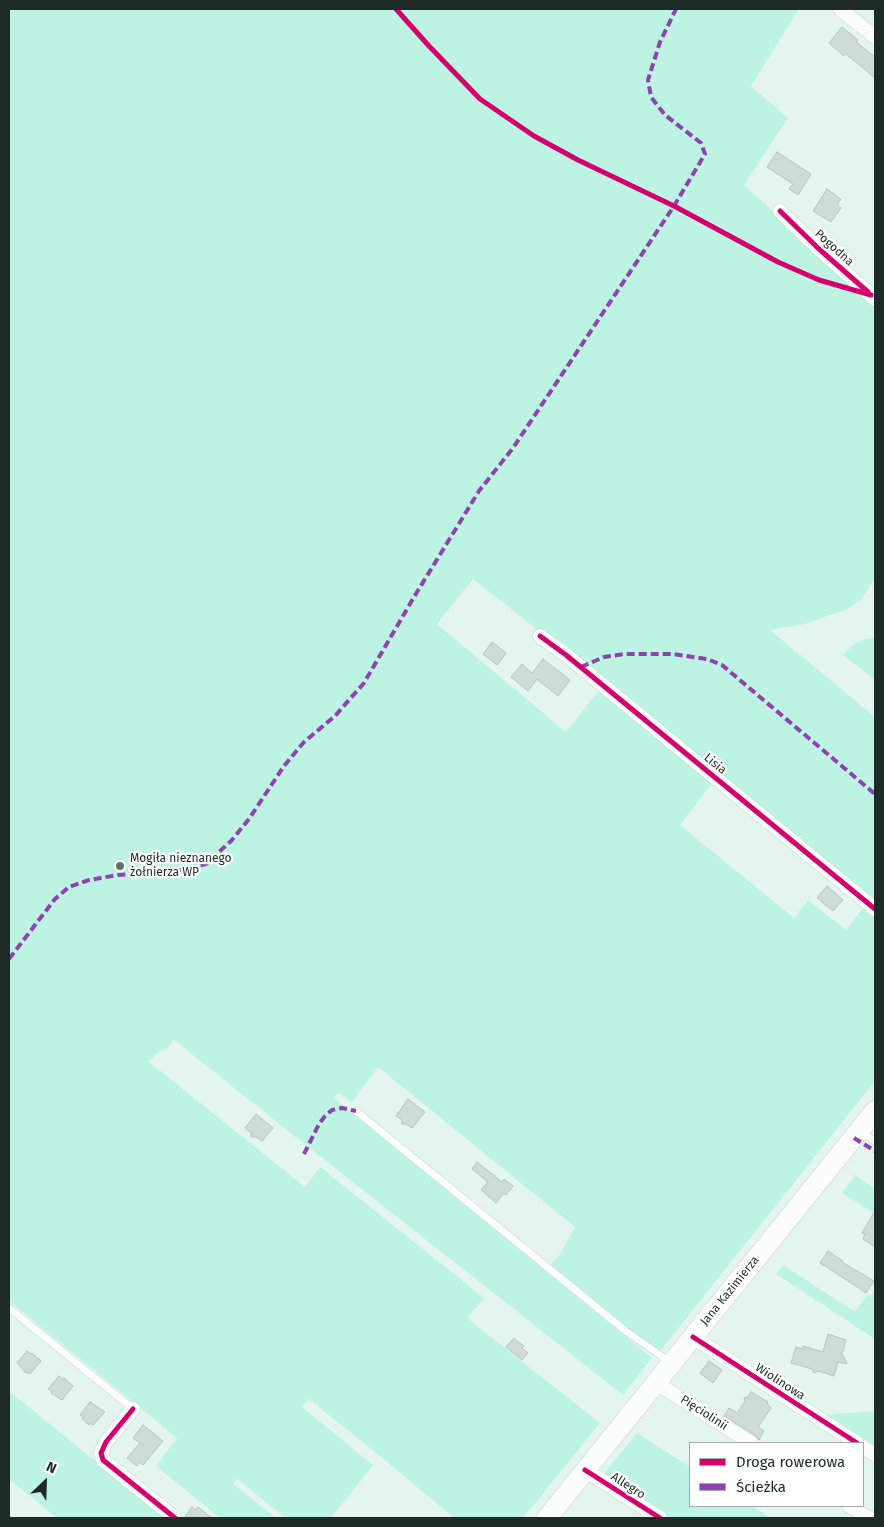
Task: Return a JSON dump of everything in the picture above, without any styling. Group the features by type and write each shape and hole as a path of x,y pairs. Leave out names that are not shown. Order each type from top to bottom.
{"main road":[{"name":"Jana Kazimierza","path":"547,1518 693,1337 868,1136 875,1111"}],"street":[{"path":"840,9 875,37"},
{"name":"Pogodna","path":"780,211 875,299"},
{"name":"Lisia","path":"540,636 566,655 875,909"},
{"name":"Wiolinowa","path":"693,1337 855,1442"},
{"name":"Pięciolinii","path":"656,1382 749,1442"},
{"path":"133,1409 106,1442 101,1453 103,1460 175,1518"},
{"path":"864,1448 875,1455"},
{"name":"Allegro","path":"585,1470 660,1518"},
{"path":"851,1507 868,1518"}],"lane":[{"path":"356,1111 628,1332 672,1363"},
{"path":"9,1308 133,1409"}],"green space":[{"path":"9,9 799,9 751,86 788,118 744,185 875,305 875,579 861,600 847,609 805,624 770,630 875,717 875,906 473,579 437,624 566,732 600,689 714,781 680,825 794,918 808,900 846,930 862,909 866,907 875,914 875,1081 661,1350 634,1334 550,1265 559,1256 575,1227 378,1067 352,1102 338,1093 334,1098 652,1358 623,1395 173,1039 169,1047 157,1053 149,1062 305,1187 320,1167 484,1298 467,1318 600,1423 523,1518 454,1518 309,1399 302,1407 373,1465 331,1518 286,1518 237,1479 233,1484 276,1518 220,1518 156,1466 177,1438 9,1301"},
{"path":"875,638 875,680 843,655 853,645 864,639"},
{"path":"855,1175 875,1189 875,1214 842,1193"},
{"path":"783,1265 855,1312 867,1295 870,1297 875,1290 875,1339 776,1274"},
{"path":"9,1391 167,1518 57,1518 9,1479"},
{"path":"875,1411 875,1449 824,1415"},
{"path":"637,1433 689,1466 689,1507 754,1507 771,1518 669,1518 602,1476"}],"building":[{"path":"842,27 858,40 856,42 875,57 875,78 846,54 844,56 829,43"},
{"path":"777,152 811,174 798,195 789,189 793,184 767,167"},
{"path":"827,189 841,199 837,205 841,208 831,222 813,211"},
{"path":"492,642 506,653 497,665 483,654"},
{"path":"543,659 570,680 558,696 537,679 528,691 511,677 522,664 532,673"},
{"path":"827,886 843,900 833,911 817,898"},
{"path":"408,1099 425,1112 412,1128 402,1124 402,1120 396,1116"},
{"path":"256,1114 273,1128 262,1141 256,1137 251,1137 251,1133 245,1128"},
{"path":"477,1162 502,1182 504,1179 513,1186 496,1203 481,1190 488,1182 472,1169"},
{"path":"875,1211 875,1247 863,1239 865,1234 862,1233"},
{"path":"828,1251 842,1262 874,1281 866,1293 820,1263"},
{"path":"828,1334 846,1340 842,1354 847,1364 838,1362 834,1376 818,1371 814,1373 812,1369 791,1363 796,1347 803,1349 803,1346 823,1352"},
{"path":"514,1338 524,1346 522,1348 528,1353 522,1360 506,1347"},
{"path":"27,1351 41,1361 30,1374 26,1373 17,1363"},
{"path":"709,1361 722,1370 713,1383 700,1373"},
{"path":"59,1376 73,1386 62,1400 48,1389"},
{"path":"751,1392 768,1402 767,1404 771,1408 758,1427 764,1431 759,1440 756,1436 724,1416 729,1408 737,1413 745,1401 744,1398 748,1397"},
{"path":"90,1402 105,1412 93,1425 90,1423 89,1425 80,1415"},
{"path":"143,1425 163,1441 143,1465 140,1462 137,1466 127,1458 140,1443 133,1438"},
{"path":"192,1507 195,1510 198,1507 212,1518 184,1518"}],"marked path":[{"path":"9,959 55,899 69,887 89,880 118,875 171,872 206,864 232,840 249,819 284,766 304,742 335,716 364,683 479,491 513,448 674,206 705,154 701,143 665,115 651,97 648,80 660,42 676,9"},
{"path":"581,667 604,657 625,654 673,654 707,659 722,665 875,794"},
{"path":"304,1154 319,1124 332,1110 342,1108 356,1111"},
{"path":"854,1138 875,1151"}],"cycle path":[{"path":"396,9 480,99 534,136 578,160 674,206 778,262 819,280 871,295"},
{"path":"780,211 819,249 868,292"},
{"path":"540,636 566,655 875,909"},
{"path":"693,1337 855,1442"},
{"path":"133,1409 106,1442 101,1453 103,1460 175,1518"},
{"path":"585,1470 660,1518"}],"place":[{"name":"Mogiła nieznanego żołnierza WP","path":"120,866"}]}
